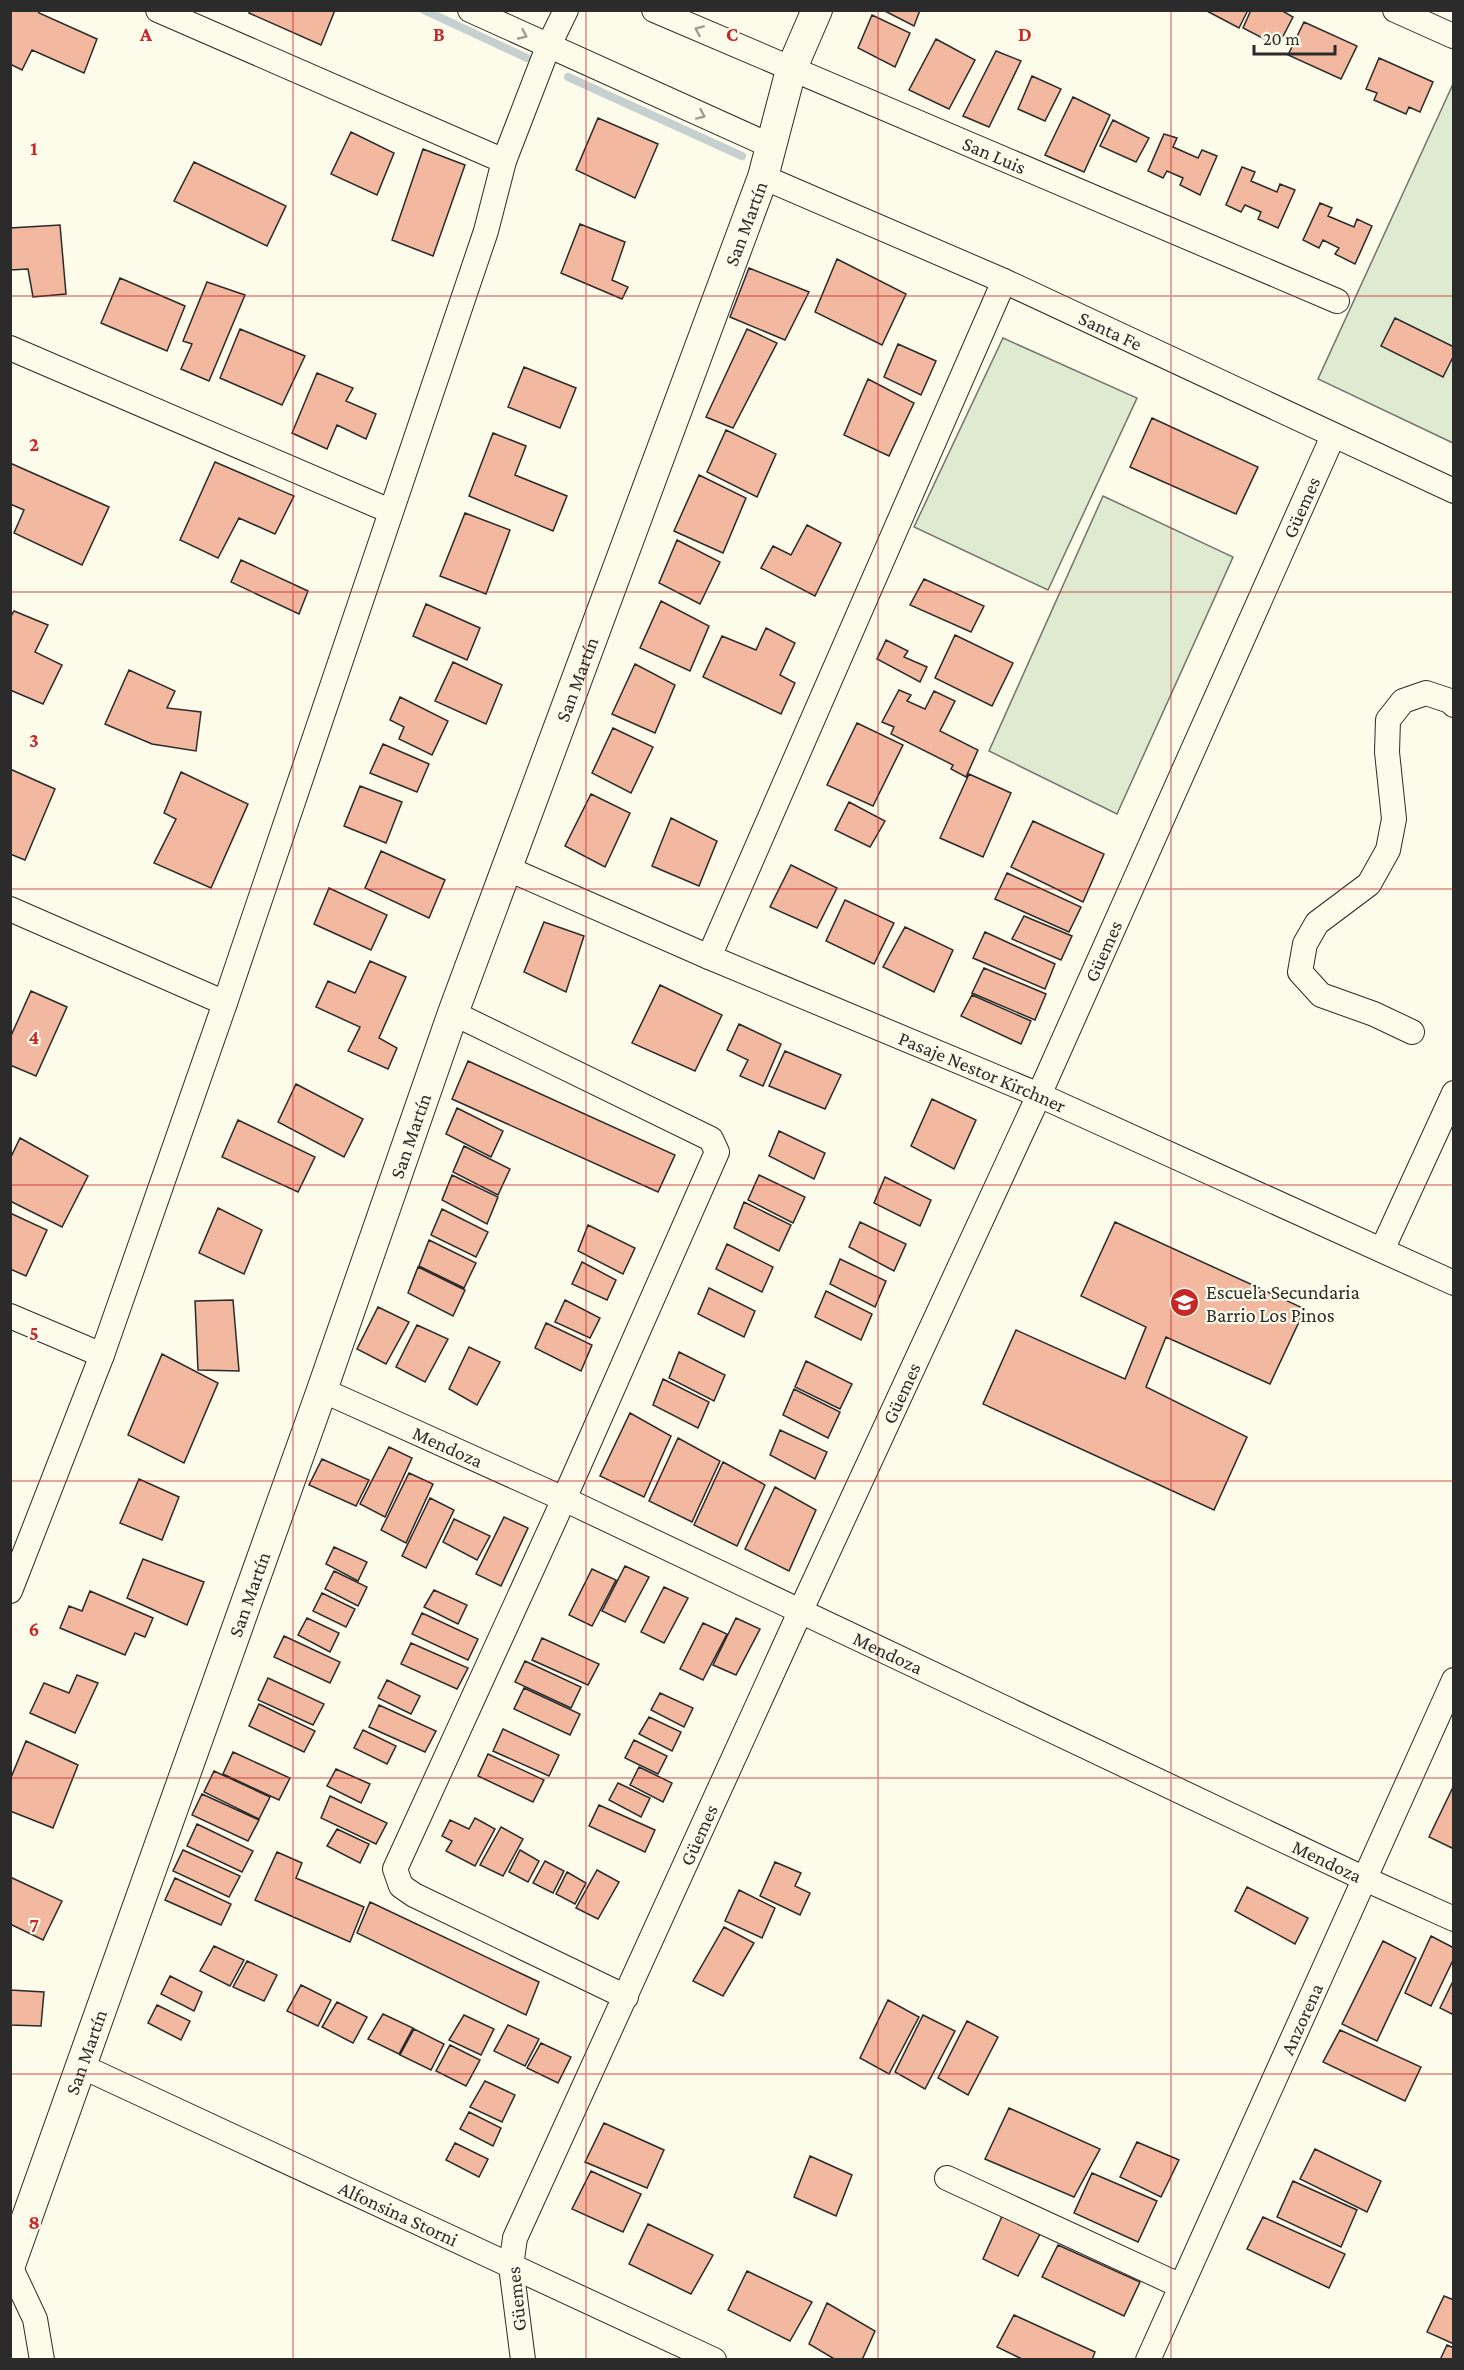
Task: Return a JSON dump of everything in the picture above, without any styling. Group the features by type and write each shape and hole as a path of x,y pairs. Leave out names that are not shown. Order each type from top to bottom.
{"street":[{"path":"158,10 504,161"},
{"path":"470,10 771,146"},
{"path":"10,1590 102,1355 225,1003 486,231 504,161 548,47 566,10"},
{"name":"San Luis","path":"654,10 1337,301"},
{"name":"San Martín","path":"10,2265 322,1390 453,1013 762,177 791,70 817,10"},
{"path":"1395,10 1453,36"},
{"name":"Santa Fe","path":"762,177 1004,281 1454,491"},
{"path":"709,957 1004,281"},
{"path":"10,348 390,511"},
{"name":"Güemes","path":"523,2360 511,2266 516,2238 801,1610 1039,1095 1333,436"},
{"path":"1412,1032 1374,1014 1321,995 1300,972 1305,944 1317,923 1369,884 1388,850 1394,819 1387,752 1388,720 1404,701 1426,693 1450,701 1454,705"},
{"name":"Pasaje Nestor Kirchner","path":"506,868 709,957 1039,1095 1454,1283"},
{"path":"10,909 225,1003"},
{"path":"453,1013 711,1139 717,1152 564,1499 395,1869 401,1886 414,1895 626,1997"},
{"path":"1382,1251 1454,1093"},
{"path":"10,1316 102,1355"},
{"name":"Mendoza","path":"322,1390 564,1499 1365,1879 1454,1919"},
{"name":"Anzorena","path":"1148,2360 1454,1680"},
{"name":"Alfonsina Storni","path":"81,2066 714,2360"},
{"path":"947,2178 1181,2286"},
{"path":"10,2265 35,2319 42,2360"}],"green space":[{"path":"1453,84 1453,443 1318,379"},
{"path":"1003,338 1137,398 1048,590 914,527"},
{"path":"1103,496 1233,557 1117,814 989,751"}],"building":[{"path":"10,10 37,10 39,13 97,39 84,73 32,50 22,70 10,64"},
{"path":"250,10 335,10 321,45 249,13"},
{"path":"883,10 920,10 914,26"},
{"path":"1205,10 1248,10 1239,28"},
{"path":"1251,10 1281,10 1293,17 1278,46 1243,28"},
{"path":"872,15 910,33 895,67 858,48"},
{"path":"1304,22 1357,46 1341,79 1288,55"},
{"path":"936,39 975,60 949,109 909,90"},
{"path":"996,51 1021,61 989,127 963,116"},
{"path":"1379,58 1433,82 1420,112 1409,107 1406,114 1374,100 1377,93 1366,89"},
{"path":"1032,76 1061,89 1045,121 1018,109"},
{"path":"1073,97 1110,115 1084,172 1045,155"},
{"path":"598,118 658,144 635,198 576,170"},
{"path":"1113,120 1149,138 1136,162 1100,146"},
{"path":"351,132 394,153 377,195 331,174"},
{"path":"1164,134 1177,138 1173,147 1198,158 1202,150 1217,156 1200,195 1180,185 1183,178 1167,171 1163,178 1148,171"},
{"path":"423,149 465,165 433,256 392,240"},
{"path":"194,162 286,206 267,246 174,201"},
{"path":"1242,167 1255,172 1251,181 1277,192 1280,184 1295,190 1278,228 1258,219 1261,212 1245,205 1241,212 1226,205"},
{"path":"1320,203 1332,208 1328,216 1354,227 1357,219 1372,226 1355,264 1335,254 1339,248 1323,240 1319,248 1303,240"},
{"path":"580,224 625,242 612,280 628,287 622,299 561,273"},
{"path":"60,225 66,294 33,297 28,269 10,270 10,228"},
{"path":"837,259 906,294 882,345 815,312"},
{"path":"749,268 809,292 785,340 730,317"},
{"path":"120,278 185,306 167,351 101,323"},
{"path":"207,282 245,295 209,381 181,369 192,344 183,341"},
{"path":"1395,318 1454,347 1454,355 1443,377 1381,346"},
{"path":"240,329 305,356 282,405 220,378"},
{"path":"747,329 777,343 733,428 706,417"},
{"path":"898,344 936,361 921,395 884,377"},
{"path":"524,367 576,388 560,428 508,407"},
{"path":"317,373 353,388 346,401 376,414 366,439 337,425 327,449 292,433"},
{"path":"868,379 914,403 889,456 844,435"},
{"path":"1152,418 1258,467 1236,514 1130,467"},
{"path":"726,430 776,454 757,497 707,472"},
{"path":"493,433 526,446 515,475 567,496 553,531 469,496"},
{"path":"215,462 294,496 275,534 239,518 218,558 180,540"},
{"path":"10,463 109,507 82,565 14,533 24,510 10,504"},
{"path":"699,475 746,498 723,553 674,531"},
{"path":"465,513 510,530 486,594 440,576"},
{"path":"807,525 841,543 815,596 761,568 773,546 791,555"},
{"path":"677,540 720,562 700,604 659,583"},
{"path":"241,560 308,591 299,614 231,582"},
{"path":"924,579 984,606 971,632 910,605"},
{"path":"661,601 709,626 690,671 640,648"},
{"path":"426,604 480,628 467,660 413,636"},
{"path":"14,611 48,625 35,652 62,665 43,704 10,690 10,618"},
{"path":"766,628 795,643 780,675 795,683 781,714 703,677 722,636 756,650"},
{"path":"955,635 1013,663 992,706 935,678"},
{"path":"886,640 908,651 904,657 927,667 920,682 877,659"},
{"path":"453,662 502,685 486,724 435,701"},
{"path":"635,664 675,685 655,733 612,714"},
{"path":"129,670 175,691 167,708 201,712 196,751 152,744 105,724"},
{"path":"899,690 911,695 907,701 925,709 934,691 955,701 940,731 978,750 966,777 951,769 953,765 891,734 894,727 882,722"},
{"path":"400,697 448,721 432,755 399,739 404,727 390,720"},
{"path":"857,723 903,745 873,806 827,785"},
{"path":"613,728 653,747 631,793 592,773"},
{"path":"383,744 429,764 417,792 370,773"},
{"path":"10,769 55,789 25,860 10,854"},
{"path":"181,772 248,804 211,888 154,863 176,819 164,813"},
{"path":"969,774 1011,793 983,857 940,838"},
{"path":"360,786 402,802 386,843 344,826"},
{"path":"591,794 630,813 605,867 565,846"},
{"path":"849,802 885,821 870,847 835,830"},
{"path":"671,818 717,841 699,886 652,866"},
{"path":"1033,821 1104,854 1083,902 1011,867"},
{"path":"381,851 445,880 429,918 365,888"},
{"path":"791,865 837,888 817,928 770,907"},
{"path":"1007,873 1081,907 1069,932 995,899"},
{"path":"329,888 387,915 371,950 314,924"},
{"path":"845,900 894,923 874,964 826,941"},
{"path":"1024,916 1072,936 1061,960 1012,939"},
{"path":"544,922 584,936 566,992 524,972"},
{"path":"905,927 953,950 934,992 883,967"},
{"path":"985,932 1055,964 1045,989 973,958"},
{"path":"370,961 406,977 379,1038 397,1048 388,1069 348,1051 360,1027 316,1007 328,981 355,993"},
{"path":"984,968 1046,994 1035,1020 972,993"},
{"path":"660,985 722,1015 695,1071 632,1043"},
{"path":"31,991 67,1007 36,1076 10,1065 10,1038"},
{"path":"972,995 1031,1021 1021,1044 961,1016"},
{"path":"739,1024 781,1044 763,1086 740,1076 748,1060 727,1050"},
{"path":"785,1051 841,1075 825,1109 769,1086"},
{"path":"468,1061 675,1155 658,1192 452,1099"},
{"path":"296,1084 363,1119 344,1157 278,1122"},
{"path":"932,1099 976,1120 954,1169 911,1146"},
{"path":"457,1108 503,1131 491,1157 446,1134"},
{"path":"238,1120 315,1157 298,1192 222,1157"},
{"path":"779,1131 825,1153 814,1179 769,1156"},
{"path":"20,1138 88,1176 62,1227 10,1201 10,1159"},
{"path":"464,1146 510,1169 498,1195 453,1172"},
{"path":"452,1175 498,1197 487,1224 442,1200"},
{"path":"759,1175 805,1197 793,1223 748,1200"},
{"path":"885,1177 931,1200 920,1226 874,1203"},
{"path":"744,1202 791,1225 779,1251 734,1228"},
{"path":"218,1208 262,1230 244,1274 199,1253"},
{"path":"442,1209 488,1232 476,1257 431,1235"},
{"path":"10,1213 47,1230 26,1276 10,1269"},
{"path":"860,1222 906,1244 894,1271 849,1247"},
{"path":"1115,1222 1305,1309 1270,1384 1166,1337 1146,1387 1247,1437 1214,1510 983,1404 1016,1330 1125,1379 1146,1327 1081,1296"},
{"path":"588,1225 635,1248 623,1274 578,1251"},
{"path":"429,1240 476,1263 464,1288 419,1266"},
{"path":"727,1244 773,1267 762,1292 716,1269"},
{"path":"840,1259 886,1281 875,1307 830,1284"},
{"path":"582,1262 616,1280 607,1300 572,1284"},
{"path":"418,1267 465,1290 453,1316 408,1293"},
{"path":"709,1288 755,1311 744,1337 698,1314"},
{"path":"826,1291 872,1314 861,1340 815,1317"},
{"path":"233,1300 239,1371 198,1370 195,1301"},
{"path":"565,1300 600,1318 590,1338 555,1322"},
{"path":"378,1307 409,1322 386,1364 357,1349"},
{"path":"546,1323 592,1345 581,1371 535,1348"},
{"path":"417,1325 448,1339 425,1382 396,1367"},
{"path":"469,1347 500,1362 477,1405 449,1389"},
{"path":"679,1352 725,1375 714,1401 669,1378"},
{"path":"162,1354 218,1383 184,1463 128,1435"},
{"path":"806,1361 852,1384 840,1409 795,1387"},
{"path":"663,1379 709,1402 698,1428 653,1405"},
{"path":"794,1389 840,1412 828,1438 783,1415"},
{"path":"630,1413 671,1436 644,1497 600,1476"},
{"path":"780,1430 827,1452 815,1479 770,1455"},
{"path":"678,1438 720,1461 692,1522 649,1501"},
{"path":"389,1447 412,1458 385,1517 360,1504"},
{"path":"322,1459 369,1480 356,1506 309,1485"},
{"path":"723,1462 765,1485 737,1546 694,1525"},
{"path":"409,1473 433,1484 406,1543 381,1530"},
{"path":"139,1479 179,1497 162,1540 120,1523"},
{"path":"775,1487 816,1510 789,1571 745,1549"},
{"path":"430,1498 454,1510 426,1568 402,1556"},
{"path":"504,1517 528,1528 501,1586 476,1574"},
{"path":"454,1519 490,1536 477,1560 443,1542"},
{"path":"334,1547 367,1562 358,1581 326,1564"},
{"path":"143,1559 204,1582 187,1625 127,1598"},
{"path":"625,1566 649,1577 625,1622 602,1611"},
{"path":"592,1569 616,1580 592,1626 569,1615"},
{"path":"334,1571 367,1587 358,1606 325,1589"},
{"path":"664,1587 688,1598 664,1643 641,1632"},
{"path":"434,1590 467,1605 458,1624 424,1607"},
{"path":"90,1591 153,1618 145,1637 135,1633 125,1655 60,1628 69,1606 82,1611"},
{"path":"322,1593 355,1609 346,1627 313,1611"},
{"path":"422,1613 478,1639 468,1660 412,1634"},
{"path":"307,1618 339,1633 330,1652 298,1635"},
{"path":"736,1618 760,1629 736,1675 713,1665"},
{"path":"703,1623 727,1634 703,1680 680,1669"},
{"path":"284,1636 340,1662 330,1683 274,1657"},
{"path":"542,1638 599,1664 588,1685 532,1660"},
{"path":"411,1643 468,1668 457,1689 401,1664"},
{"path":"525,1661 581,1687 571,1708 515,1682"},
{"path":"77,1675 98,1683 75,1733 30,1713 44,1683 69,1693"},
{"path":"268,1678 324,1704 313,1725 258,1700"},
{"path":"387,1680 420,1696 411,1714 378,1698"},
{"path":"524,1688 580,1714 570,1735 514,1709"},
{"path":"660,1693 693,1708 684,1727 651,1710"},
{"path":"259,1704 315,1731 304,1752 249,1726"},
{"path":"379,1705 436,1731 425,1752 369,1727"},
{"path":"649,1717 681,1732 672,1751 639,1734"},
{"path":"503,1729 559,1755 549,1776 493,1751"},
{"path":"363,1730 396,1746 387,1764 354,1748"},
{"path":"634,1740 667,1756 658,1774 625,1758"},
{"path":"26,1741 78,1765 53,1828 10,1811 10,1780"},
{"path":"233,1752 290,1778 279,1800 223,1774"},
{"path":"488,1754 544,1780 533,1802 478,1776"},
{"path":"639,1767 672,1783 663,1802 630,1785"},
{"path":"336,1769 370,1784 361,1803 327,1786"},
{"path":"214,1771 270,1797 259,1819 204,1792"},
{"path":"618,1783 650,1798 641,1817 609,1800"},
{"path":"1454,1785 1454,1849 1429,1837"},
{"path":"202,1794 259,1820 248,1841 192,1815"},
{"path":"330,1796 387,1823 376,1844 321,1818"},
{"path":"599,1805 655,1830 645,1852 589,1826"},
{"path":"475,1818 495,1829 475,1866 446,1851 452,1841 442,1836 450,1820 469,1829"},
{"path":"197,1824 253,1851 242,1872 187,1846"},
{"path":"501,1827 523,1839 503,1876 480,1865"},
{"path":"337,1829 369,1844 360,1863 327,1846"},
{"path":"183,1850 240,1876 229,1897 173,1871"},
{"path":"520,1850 539,1861 528,1882 509,1872"},
{"path":"277,1852 302,1863 296,1878 364,1907 350,1942 255,1900"},
{"path":"545,1861 564,1871 553,1893 533,1883"},
{"path":"775,1862 801,1873 795,1886 810,1893 800,1915 760,1896"},
{"path":"597,1870 619,1882 598,1919 576,1908"},
{"path":"567,1872 586,1883 575,1904 556,1894"},
{"path":"10,1877 62,1901 43,1940 10,1924"},
{"path":"175,1878 231,1904 221,1925 165,1900"},
{"path":"1247,1887 1308,1918 1295,1944 1235,1911"},
{"path":"739,1890 775,1908 762,1938 725,1921"},
{"path":"370,1902 539,1982 526,2015 357,1933"},
{"path":"724,1927 754,1943 723,1996 693,1981"},
{"path":"1431,1936 1454,1948 1454,1958 1431,2006 1405,1993"},
{"path":"1383,1941 1416,1958 1377,2041 1342,2024"},
{"path":"214,1946 244,1960 230,1986 200,1971"},
{"path":"247,1961 277,1975 264,2001 233,1987"},
{"path":"170,1976 202,1992 194,2011 161,1994"},
{"path":"1454,1979 1454,2015 1440,2008"},
{"path":"301,1985 331,2000 318,2026 287,2011"},
{"path":"10,1990 44,1992 41,2026 10,2025"},
{"path":"888,2000 919,2017 889,2074 860,2058"},
{"path":"337,2002 367,2017 353,2043 322,2027"},
{"path":"157,2005 190,2021 181,2040 148,2023"},
{"path":"383,2014 413,2028 399,2054 368,2039"},
{"path":"464,2015 494,2029 481,2055 449,2040"},
{"path":"923,2015 955,2031 925,2089 895,2072"},
{"path":"967,2021 998,2037 968,2095 938,2078"},
{"path":"508,2025 539,2039 525,2066 494,2051"},
{"path":"414,2029 444,2044 431,2070 400,2055"},
{"path":"1340,2030 1421,2067 1405,2101 1323,2062"},
{"path":"541,2043 571,2057 558,2083 527,2068"},
{"path":"450,2045 480,2060 466,2086 436,2071"},
{"path":"485,2081 515,2095 502,2122 470,2107"},
{"path":"1009,2108 1100,2149 1074,2197 985,2159"},
{"path":"469,2112 501,2128 493,2146 460,2129"},
{"path":"604,2123 664,2150 647,2188 585,2162"},
{"path":"1137,2142 1179,2160 1161,2197 1120,2177"},
{"path":"455,2143 488,2159 479,2177 446,2160"},
{"path":"1315,2149 1381,2181 1367,2212 1300,2179"},
{"path":"810,2156 852,2175 836,2216 794,2197"},
{"path":"591,2171 641,2194 623,2232 572,2209"},
{"path":"1092,2173 1157,2201 1138,2242 1074,2213"},
{"path":"1293,2181 1357,2210 1341,2247 1277,2217"},
{"path":"1003,2214 1041,2232 1018,2276 983,2259"},
{"path":"1263,2217 1345,2254 1329,2288 1247,2249"},
{"path":"648,2224 713,2255 691,2294 629,2264"},
{"path":"1058,2245 1140,2282 1124,2316 1042,2277"},
{"path":"747,2271 812,2302 790,2341 728,2310"},
{"path":"1444,2296 1454,2300 1454,2344 1427,2332"},
{"path":"827,2303 875,2331 862,2360 836,2360 809,2344"},
{"path":"1014,2315 1095,2352 1092,2360 1024,2360 997,2347"},
{"path":"1447,2345 1454,2348 1454,2360 1440,2360"}],"waterway":[{"path":"424,10 527,58"},
{"path":"568,77 742,156"}],"place":[{"name":"Escuela Secundaria Barrio Los Pinos","path":"1185,1303"}]}
